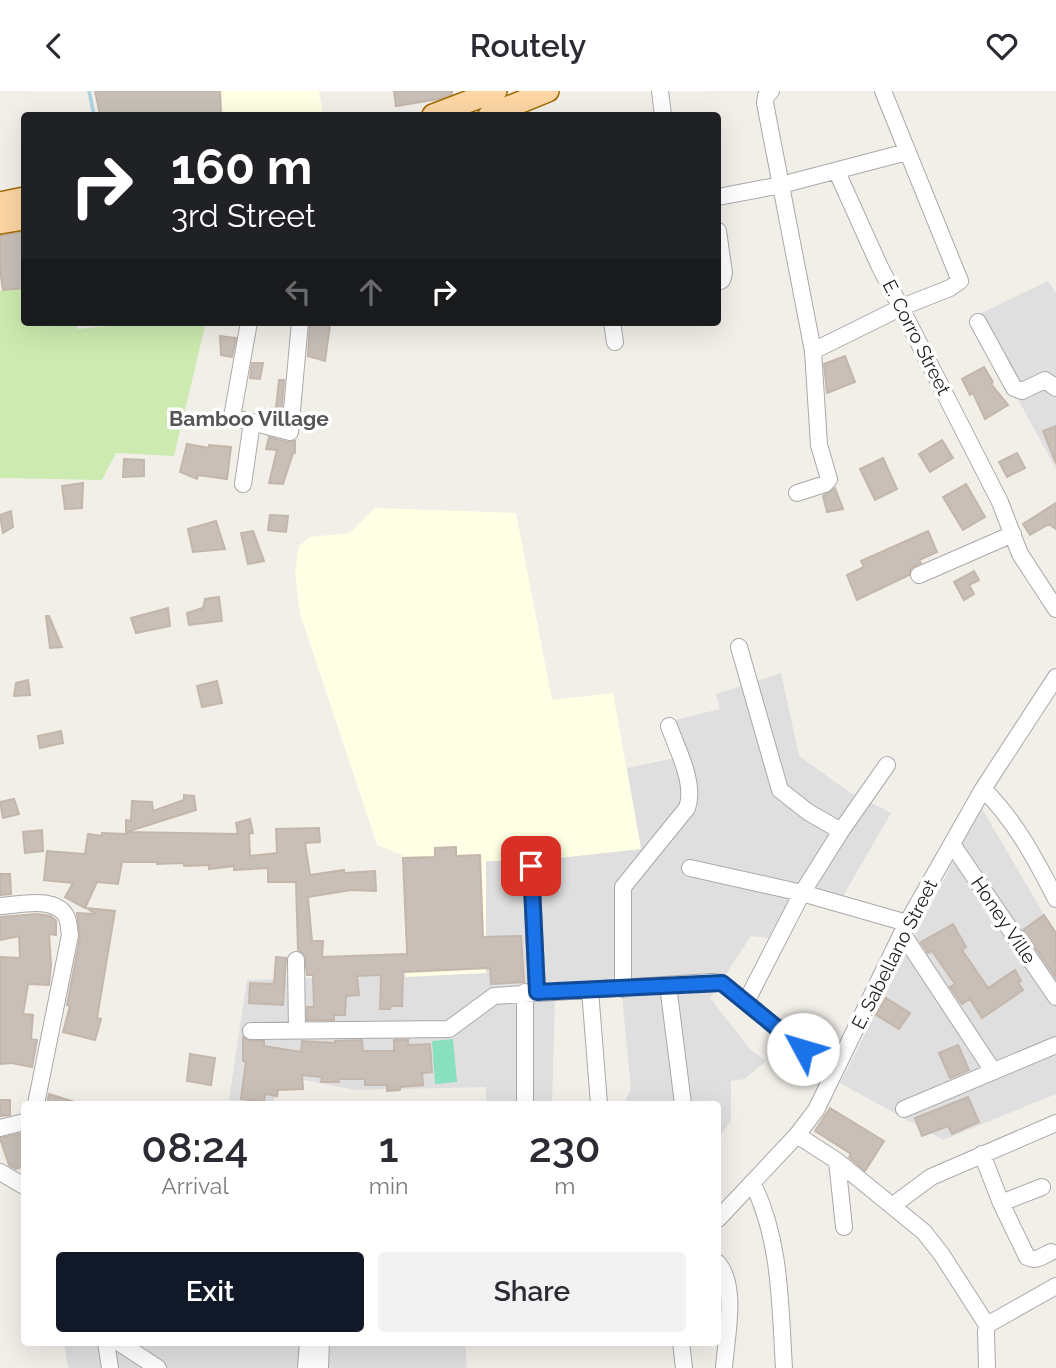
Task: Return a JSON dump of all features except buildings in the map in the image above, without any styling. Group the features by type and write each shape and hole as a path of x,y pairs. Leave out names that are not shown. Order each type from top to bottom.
{"main road":[{"path":"441,112 496,91"},
{"path":"496,112 548,91"},
{"path":"0,203 21,199"},
{"path":"0,223 21,220"}],"street":[{"path":"660,91 663,112"},
{"path":"771,91 766,96 765,103 813,351 819,445 830,479 825,484 797,493"},
{"path":"813,351 960,281 883,91"},
{"path":"721,196 836,172 907,152"},
{"name":"E. Corro Street","path":"836,172 879,265 1000,502 1020,554 1056,609"},
{"path":"721,252 724,273 721,280"},
{"path":"978,322 1014,388 1022,391 1045,380 1056,387"},
{"path":"248,326 232,417 290,432 300,326"},
{"path":"613,326 615,342"},
{"path":"243,484 252,422"},
{"path":"919,575 1013,534"},
{"path":"739,647 780,790 808,812 841,831"},
{"name":"E. Sabellano Street","path":"721,1216 797,1135 816,1110 905,928 983,789 1056,677"},
{"path":"623,989 623,887 687,808 691,799 669,726"},
{"path":"746,1002 802,893 887,765"},
{"path":"983,789 998,803 1031,851 1056,899"},
{"name":"Honey Ville","path":"952,844 1056,997"},
{"path":"525,1101 531,992 531,866"},
{"path":"690,868 802,893 905,928 993,1072"},
{"path":"0,906 46,903 56,906 67,917 70,935 37,1101"},
{"path":"296,960 297,1031"},
{"path":"251,1031 449,1029 494,996 722,983 833,1074"},
{"path":"668,985 683,1101"},
{"path":"590,990 599,1101"},
{"path":"904,1109 1056,1045"},
{"path":"0,1128 21,1123"},
{"path":"892,1206 931,1177 1056,1123"},
{"path":"797,1135 836,1161 924,1232 987,1325"},
{"path":"982,1154 1001,1203 1027,1257 1038,1259 1051,1252"},
{"path":"836,1161 844,1227"},
{"path":"0,1172 21,1185"},
{"path":"752,1184 765,1209 778,1264 784,1368"},
{"path":"1001,1203 1042,1187"},
{"path":"721,1266 730,1296 724,1368"},
{"path":"987,1368 987,1325 1056,1287"},
{"path":"107,1346 110,1368"},
{"path":"124,1346 158,1368"},
{"path":"306,1368 308,1346"},
{"path":"320,1368 321,1346"},
{"path":"681,1346 684,1368"}],"shaded area":[{"path":"221,91 319,91 322,112 223,112"},
{"path":"1048,281 1056,293 1056,469 973,317"},
{"path":"375,508 516,513 552,700 613,693 641,849 531,861 486,861 486,973 406,977 402,855 377,845 300,614 295,573 299,546 310,537 350,533"},
{"path":"781,673 799,756 849,792 891,813 835,910 805,901 784,940 751,936 710,998 750,1049 766,1061 745,1079 731,1081 731,1121 721,1135 721,1101 626,1101 631,1089 622,996 555,999 552,1101 486,1101 486,1087 355,1090 284,1076 273,1101 229,1100 247,980 485,973 486,861 531,860 641,849 627,768 675,758 667,722 720,709 716,694"},
{"path":"981,807 1056,935 1056,1094 943,1140 840,1083"},
{"path":"65,1346 465,1346 467,1368 68,1368"}],"green space":[{"path":"21,232 21,326 77,326 78,329 106,326 205,326 174,456 116,453 102,480 0,478 0,291 3,290 0,236"},
{"path":"453,1039 457,1082 435,1084 432,1041"}],"waterway":[{"path":"89,91 93,112"}],"district":[{"name":"Bamboo Village","path":"249,419"}],"route":[{"path":"531,866 537,992 722,983 803,1049"}]}
